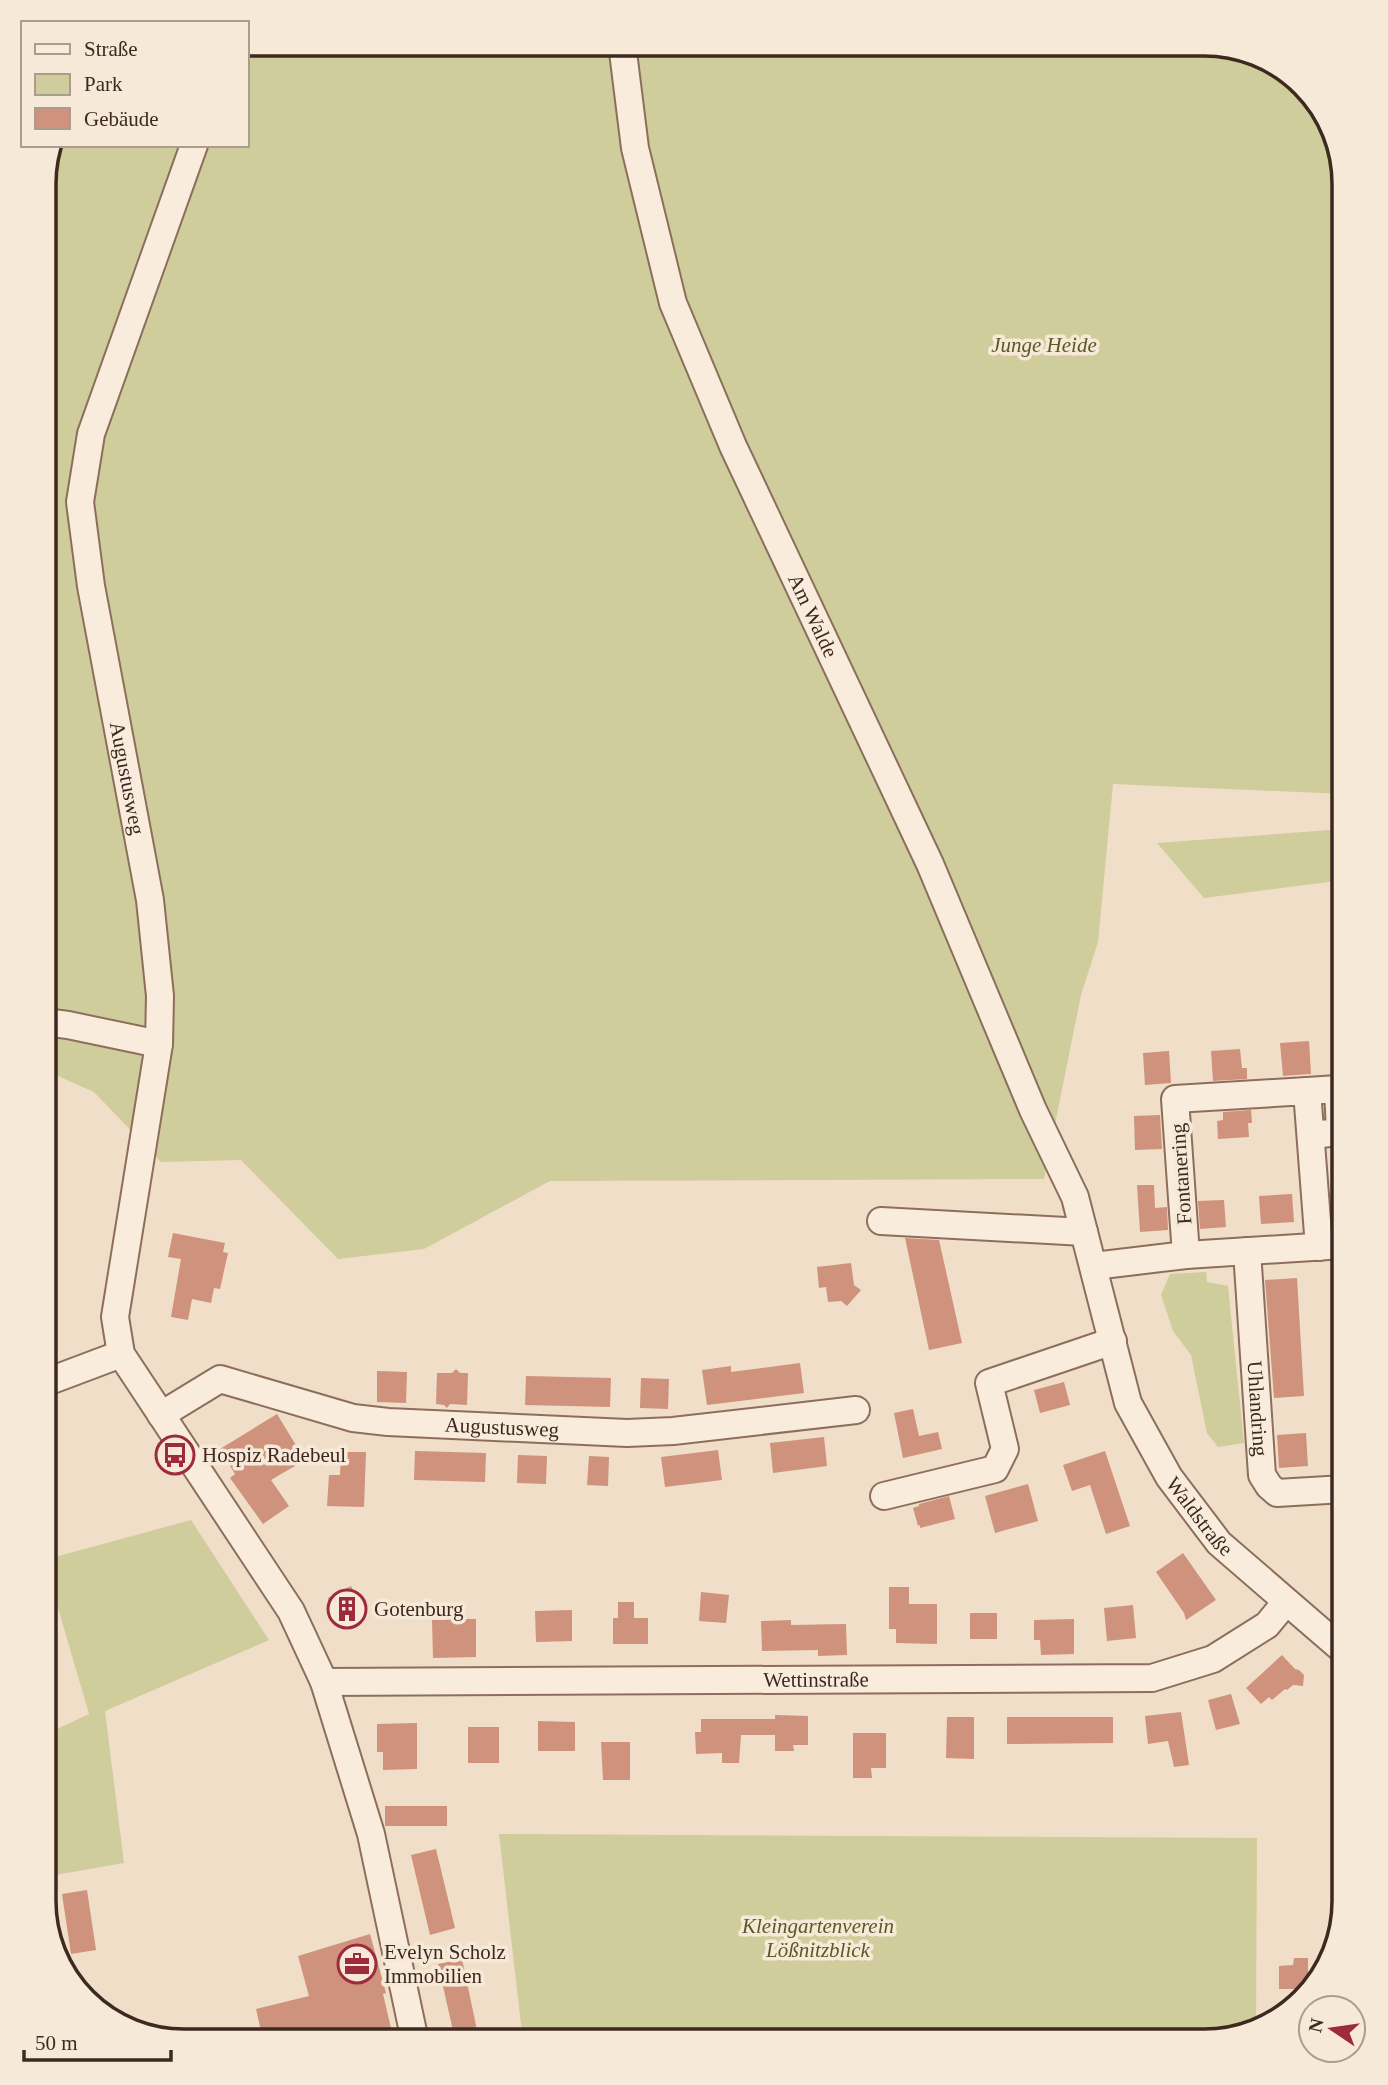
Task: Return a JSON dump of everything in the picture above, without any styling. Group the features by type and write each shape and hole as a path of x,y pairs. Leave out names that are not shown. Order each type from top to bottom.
{"street":[{"name":"Am Walde","path":"624,56 635,148 673,303 733,446 930,864 1033,1110 1062,1169"},
{"name":"Augustusweg","path":"193,147 91,434 80,502 91,586 150,900 160,996 159,1044 115,1317 121,1354 291,1611 324,1682 371,1834 412,2029"},
{"path":"56,1024 159,1044"},
{"name":"Fontanering","path":"1186,1255 1175,1099 1307,1091 1311,1135 1332,1246"},
{"name":"Waldstraße","path":"1062,1169 1075,1197 1128,1403 1169,1477 1219,1543 1332,1641"},
{"path":"881,1221 1084,1232"},
{"path":"1094,1266 1186,1255 1332,1246"},
{"name":"Uhlandring","path":"1247,1251 1262,1475 1277,1493 1332,1490"},
{"path":"884,1496 995,1469 1005,1449 989,1383 1113,1341"},
{"path":"56,1378 121,1354"},
{"name":"Augustusweg","path":"161,1415 220,1379 353,1418 414,1423 626,1433 673,1431 856,1410"},
{"name":"Wettinstraße","path":"324,1682 1152,1678 1213,1659 1267,1625 1286,1602"}],"green space":[{"name":"Junge Heide","path":"248,56 1213,56 1229,58 1268,73 1295,93 1306,106 1328,151 1332,184 1332,793 1113,784 1098,942 1081,995 1044,1179 550,1181 424,1249 338,1259 241,1160 161,1162 94,1092 56,1075 56,175 62,147 248,147"},
{"path":"1332,830 1332,882 1204,898 1157,843"},
{"path":"1206,1272 1207,1282 1228,1286 1244,1443 1218,1447 1207,1433 1191,1355 1173,1331 1161,1295 1170,1274"},
{"path":"191,1520 269,1640 105,1711 124,1863 56,1875 56,1729 89,1714 56,1601 56,1557"},
{"name":"Kleingartenverein Lößnitzblick","path":"499,1834 1257,1838 1256,2018 1237,2025 1204,2029 522,2029"}],"building":[{"path":"1309,1041 1311,1074 1283,1076 1280,1043"},
{"path":"1240,1049 1242,1068 1247,1068 1247,1079 1213,1081 1211,1051"},
{"path":"1169,1051 1171,1083 1145,1085 1143,1053"},
{"path":"1251,1110 1249,1137 1218,1139 1217,1121 1223,1120 1223,1112"},
{"path":"1160,1115 1162,1149 1135,1150 1134,1116"},
{"path":"1137,1185 1154,1185 1155,1208 1167,1207 1168,1230 1140,1232"},
{"path":"1292,1194 1294,1222 1261,1224 1259,1196"},
{"path":"1224,1200 1226,1227 1200,1229 1198,1201"},
{"path":"173,1233 225,1243 223,1252 228,1253 220,1289 214,1288 211,1303 192,1299 188,1320 171,1317 181,1259 168,1257"},
{"path":"905,1238 939,1240 962,1343 929,1350"},
{"path":"851,1263 854,1285 861,1290 847,1306 841,1301 828,1302 826,1287 819,1288 817,1267"},
{"path":"1297,1278 1304,1396 1274,1398 1265,1280"},
{"path":"800,1363 804,1393 707,1405 702,1370 731,1366 731,1372"},
{"path":"456,1369 460,1373 468,1373 467,1405 450,1404 447,1408 436,1404 437,1373 452,1373"},
{"path":"377,1371 407,1372 406,1403 377,1402"},
{"path":"526,1376 611,1378 610,1407 525,1405"},
{"path":"641,1378 669,1379 668,1409 640,1408"},
{"path":"1064,1382 1070,1405 1040,1413 1034,1390"},
{"path":"913,1409 919,1436 938,1432 942,1449 903,1458 894,1413"},
{"path":"277,1414 305,1460 271,1480 289,1506 263,1524 230,1478 235,1474 220,1449"},
{"path":"1306,1433 1308,1466 1279,1468 1277,1435"},
{"path":"824,1437 827,1466 773,1473 770,1443"},
{"path":"718,1450 722,1480 665,1487 661,1457"},
{"path":"415,1451 486,1453 485,1482 414,1480"},
{"path":"1105,1451 1130,1526 1106,1534 1090,1485 1072,1491 1063,1465"},
{"path":"341,1452 366,1452 364,1507 327,1506 329,1475 340,1475"},
{"path":"518,1455 547,1456 546,1484 517,1483"},
{"path":"589,1456 609,1457 608,1486 587,1485"},
{"path":"1028,1484 1038,1521 995,1533 985,1496"},
{"path":"949,1496 955,1519 920,1528 913,1508"},
{"path":"1183,1553 1216,1600 1186,1620 1156,1572"},
{"name":"Gotenburg","path":"351,1586 366,1617 343,1628 339,1619 331,1614 328,1598"},
{"path":"889,1587 909,1587 909,1604 937,1604 937,1644 896,1643 896,1629 889,1629"},
{"path":"701,1592 729,1595 726,1623 699,1621"},
{"path":"618,1602 634,1602 634,1618 648,1618 648,1644 613,1644 613,1618 618,1618"},
{"path":"1133,1605 1136,1638 1107,1641 1104,1608"},
{"path":"572,1610 572,1641 536,1642 535,1611"},
{"path":"446,1612 463,1612 463,1619 476,1619 476,1657 433,1658 432,1620 446,1620"},
{"path":"970,1613 997,1613 997,1639 970,1639"},
{"path":"1074,1619 1074,1654 1041,1655 1040,1640 1034,1640 1034,1620"},
{"path":"791,1620 791,1625 846,1624 847,1655 818,1656 818,1650 762,1651 761,1621"},
{"path":"1282,1655 1304,1675 1303,1686 1293,1685 1272,1700 1269,1697 1261,1704 1246,1688"},
{"path":"1231,1694 1240,1724 1216,1730 1208,1700"},
{"path":"1181,1712 1189,1765 1174,1767 1168,1741 1148,1744 1145,1716"},
{"path":"775,1715 808,1716 808,1745 793,1745 794,1751 775,1751 775,1735 741,1735 739,1763 722,1763 722,1753 696,1754 695,1732 701,1732 701,1719 775,1719"},
{"path":"947,1717 974,1717 974,1759 946,1758"},
{"path":"1007,1717 1113,1717 1113,1743 1007,1744"},
{"path":"538,1721 575,1722 575,1751 538,1751"},
{"path":"417,1723 417,1769 383,1770 383,1752 377,1752 377,1724"},
{"path":"468,1727 499,1727 499,1763 468,1763"},
{"path":"853,1733 886,1733 886,1768 871,1768 872,1778 853,1778"},
{"path":"601,1742 630,1742 630,1780 603,1780"},
{"path":"385,1806 447,1806 447,1826 385,1826"},
{"path":"436,1849 455,1928 430,1935 411,1855"},
{"path":"87,1890 96,1950 71,1954 62,1894"},
{"path":"370,1934 386,1993 383,1994 391,2029 261,2029 256,2009 309,1996 298,1956"},
{"path":"1294,1958 1308,1958 1308,1976 1298,1989 1279,1989 1279,1966 1293,1965"},
{"path":"462,1959 477,2029 453,2029 438,1964"}],"place":[{"name":"Hospiz Radebeul","path":"175,1455"},
{"name":"Gotenburg","path":"347,1609"},
{"name":"Evelyn Scholz Immobilien","path":"357,1964"}]}
